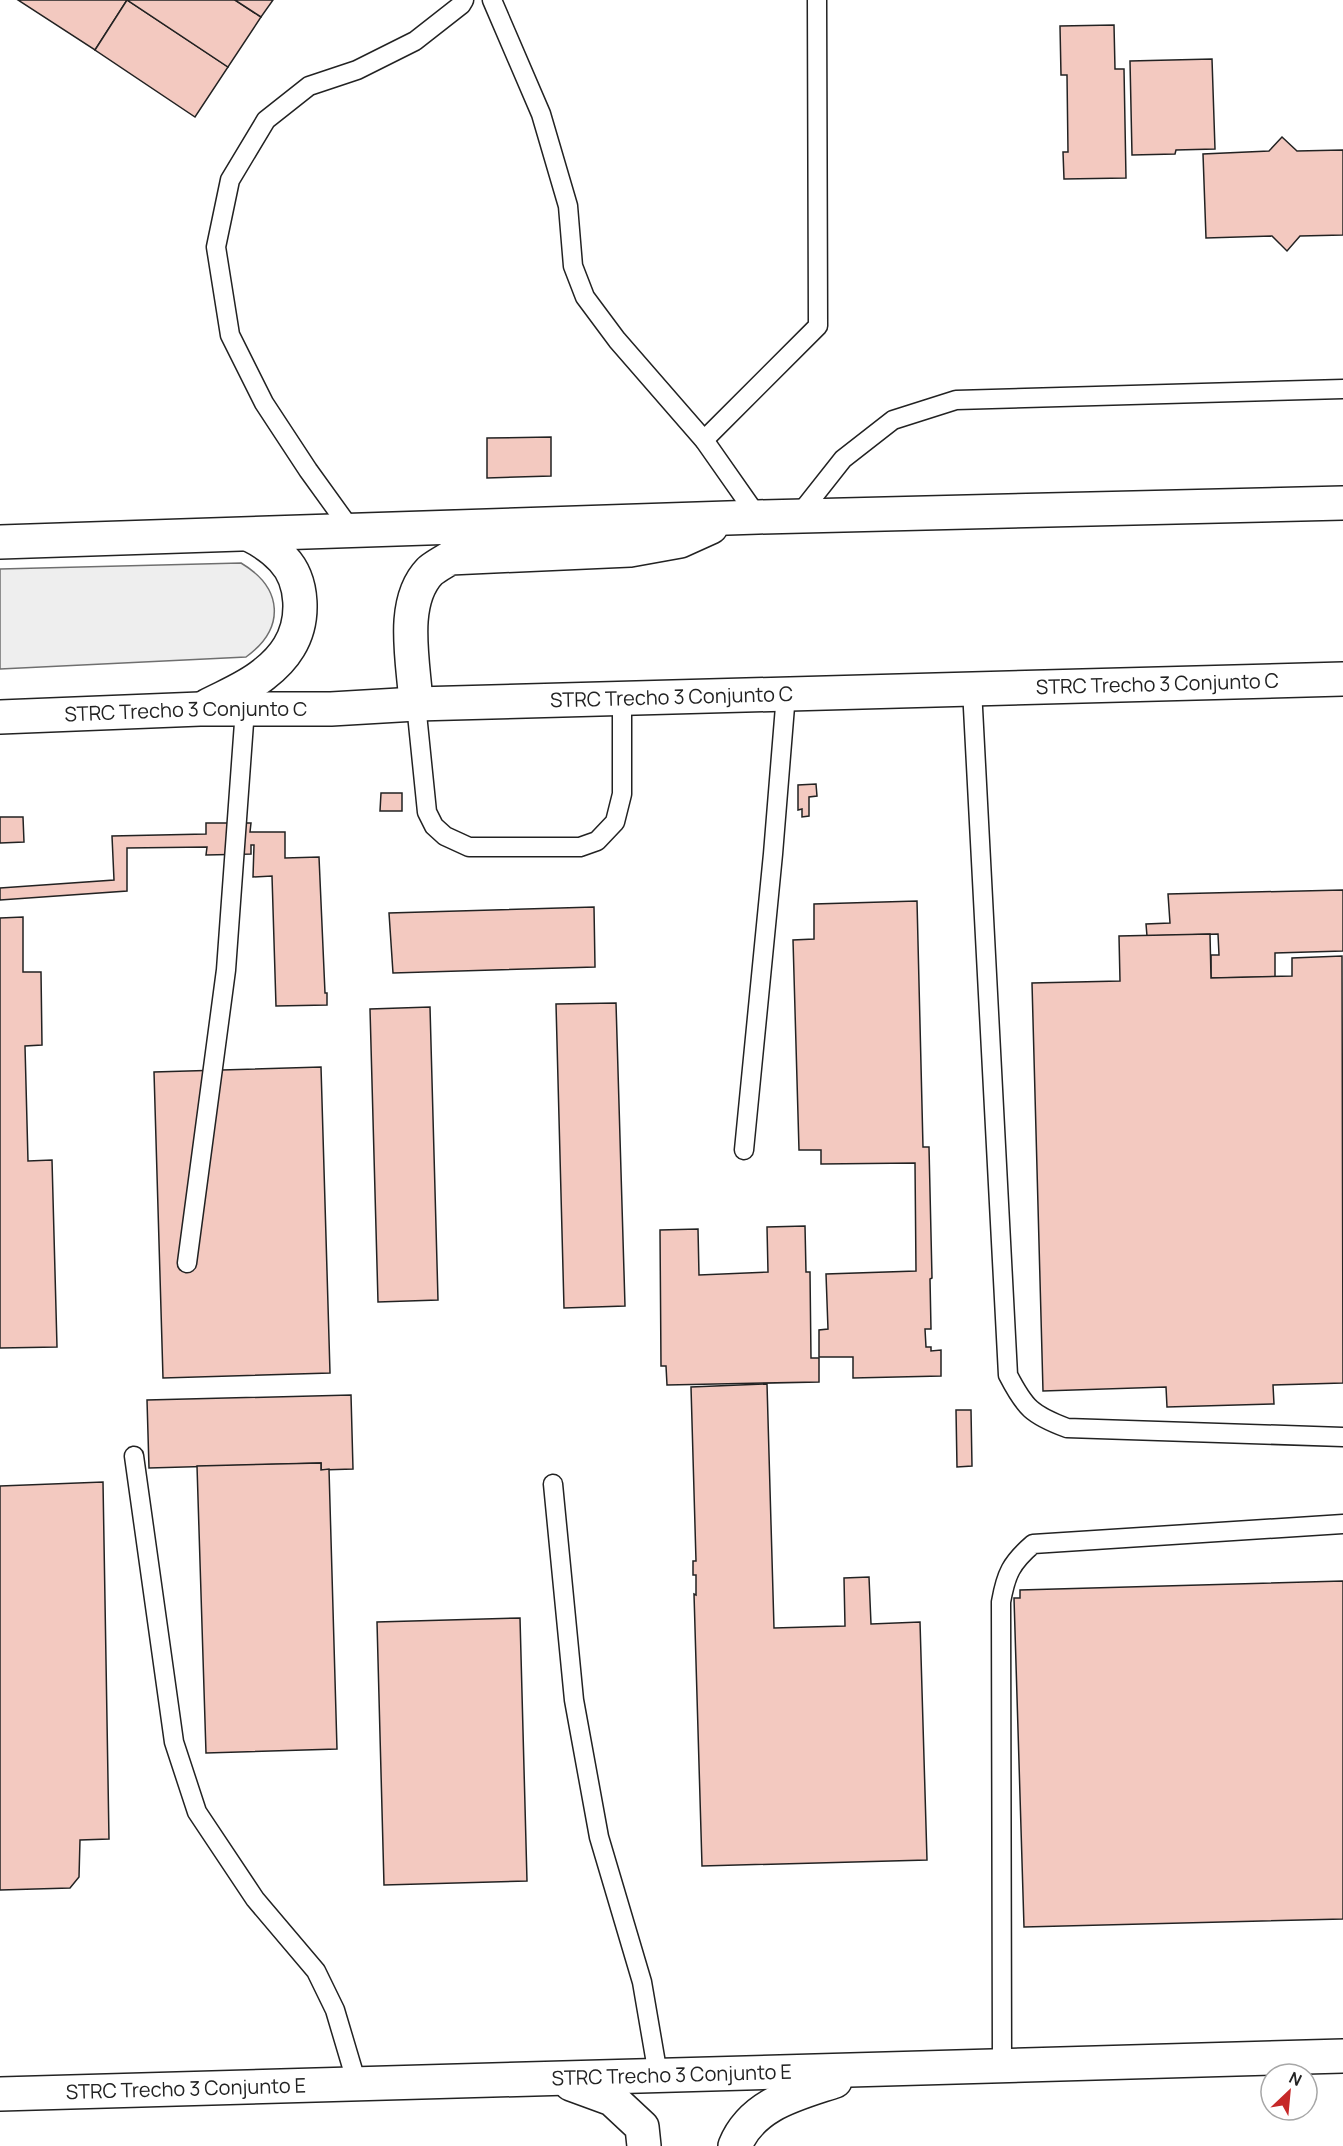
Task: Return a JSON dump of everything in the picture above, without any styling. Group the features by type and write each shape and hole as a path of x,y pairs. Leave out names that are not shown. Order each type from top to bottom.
{"main road":[{"path":"0,542 746,517 1343,503"},
{"path":"416,704 411,622 415,593 430,571 450,558 630,550 680,541 746,517"},
{"path":"200,710 264,674 290,646 295,632 300,597 297,583 285,561 264,542 250,534"},
{"name":"STRC Trecho 3 Conjunto C","path":"0,717 1343,679"},
{"name":"STRC Trecho 3 Conjunto E","path":"0,2094 1343,2056"},
{"path":"735,2146 745,2127 771,2105 865,2071"},
{"path":"555,2078 612,2099 642,2127 644,2146"}],"lane":[{"path":"352,531 264,403 230,335 216,247 230,180 266,120 309,86 357,70 415,41 461,5 464,0"},
{"path":"492,0 541,114 568,206 573,266 585,297 617,340 704,440 746,517"},
{"path":"704,440 818,326 817,0"},
{"path":"798,516 843,459 892,420 956,400 1343,389"},
{"path":"972,689 1008,1374 1021,1400 1043,1419 1067,1428 1343,1437"},
{"path":"744,1150 786,694"},
{"path":"416,704 427,812 434,826 445,836 470,847 580,847 597,841 615,822 622,794 622,699"},
{"path":"187,1263 226,970 244,709"},
{"path":"134,1456 174,1742 197,1812 255,1899 316,1971 335,2010 357,2084"},
{"path":"553,1484 574,1700 599,1837 642,1982 658,2075"},
{"path":"1002,2066 1001,1602 1006,1576 1020,1555 1033,1544 1343,1524"}],"shaded area":[{"path":"241,563 265,584 272,596 274,608 273,621 268,634 246,657 0,669 0,569"}],"building":[{"path":"18,0 127,0 95,50"},
{"path":"127,0 228,67 195,117 95,50"},
{"path":"127,0 235,0 261,17 228,67"},
{"path":"235,0 273,0 261,17"},
{"path":"1114,25 1115,69 1124,69 1126,178 1064,179 1063,152 1068,152 1067,75 1061,75 1060,26"},
{"path":"1212,59 1215,149 1176,150 1175,154 1132,155 1130,61"},
{"path":"1282,137 1297,151 1343,150 1343,235 1300,236 1287,251 1272,236 1206,238 1203,154 1269,151"},
{"path":"551,437 551,476 487,478 487,438"},
{"path":"816,784 817,796 809,797 809,816 802,817 802,809 798,810 798,785"},
{"path":"381,793 402,793 402,811 380,811"},
{"path":"0,817 23,817 24,842 0,843"},
{"path":"206,823 251,823 250,832 285,832 285,858 319,857 327,1005 276,1006 272,876 253,877 254,845 251,845 251,854 206,855 207,847 127,848 127,891 0,900 0,888 114,880 112,836 206,834"},
{"path":"1343,890 1343,951 1275,953 1275,977 1211,978 1211,955 1219,955 1218,934 1147,936 1146,924 1170,923 1168,894"},
{"path":"917,901 923,1147 929,1147 932,1278 930,1279 931,1329 925,1329 926,1347 931,1347 931,1351 941,1350 941,1376 853,1378 853,1357 819,1357 819,1330 828,1329 826,1274 916,1271 915,1163 821,1164 821,1150 799,1150 793,940 814,939 814,904"},
{"path":"594,907 595,967 393,973 389,913"},
{"path":"23,917 23,972 41,972 42,1045 25,1046 28,1161 52,1160 57,1347 0,1348 0,918"},
{"path":"1210,934 1211,978 1292,976 1292,958 1342,956 1343,1383 1273,1385 1274,1404 1167,1407 1166,1387 1043,1391 1032,983 1120,981 1119,936"},
{"path":"616,1003 625,1306 564,1308 556,1004"},
{"path":"430,1007 438,1300 378,1302 370,1009"},
{"path":"321,1067 330,1373 163,1378 154,1072"},
{"path":"805,1226 806,1272 810,1272 811,1358 819,1358 819,1382 667,1385 666,1366 661,1366 660,1230 698,1229 699,1275 768,1272 767,1227"},
{"path":"767,1384 774,1628 845,1626 844,1578 869,1577 871,1624 920,1622 927,1860 702,1866 694,1594 696,1595 696,1575 693,1575 693,1561 696,1561 691,1387"},
{"path":"351,1395 353,1469 321,1470 321,1463 149,1468 147,1400"},
{"path":"956,1410 971,1410 972,1466 957,1467"},
{"path":"321,1463 321,1470 329,1469 337,1749 206,1753 197,1466"},
{"path":"103,1482 109,1839 80,1840 79,1877 70,1888 0,1890 0,1486"},
{"path":"1343,1581 1343,1919 1024,1927 1014,1598 1020,1598 1020,1590"},
{"path":"520,1618 527,1881 384,1885 377,1622"}]}
